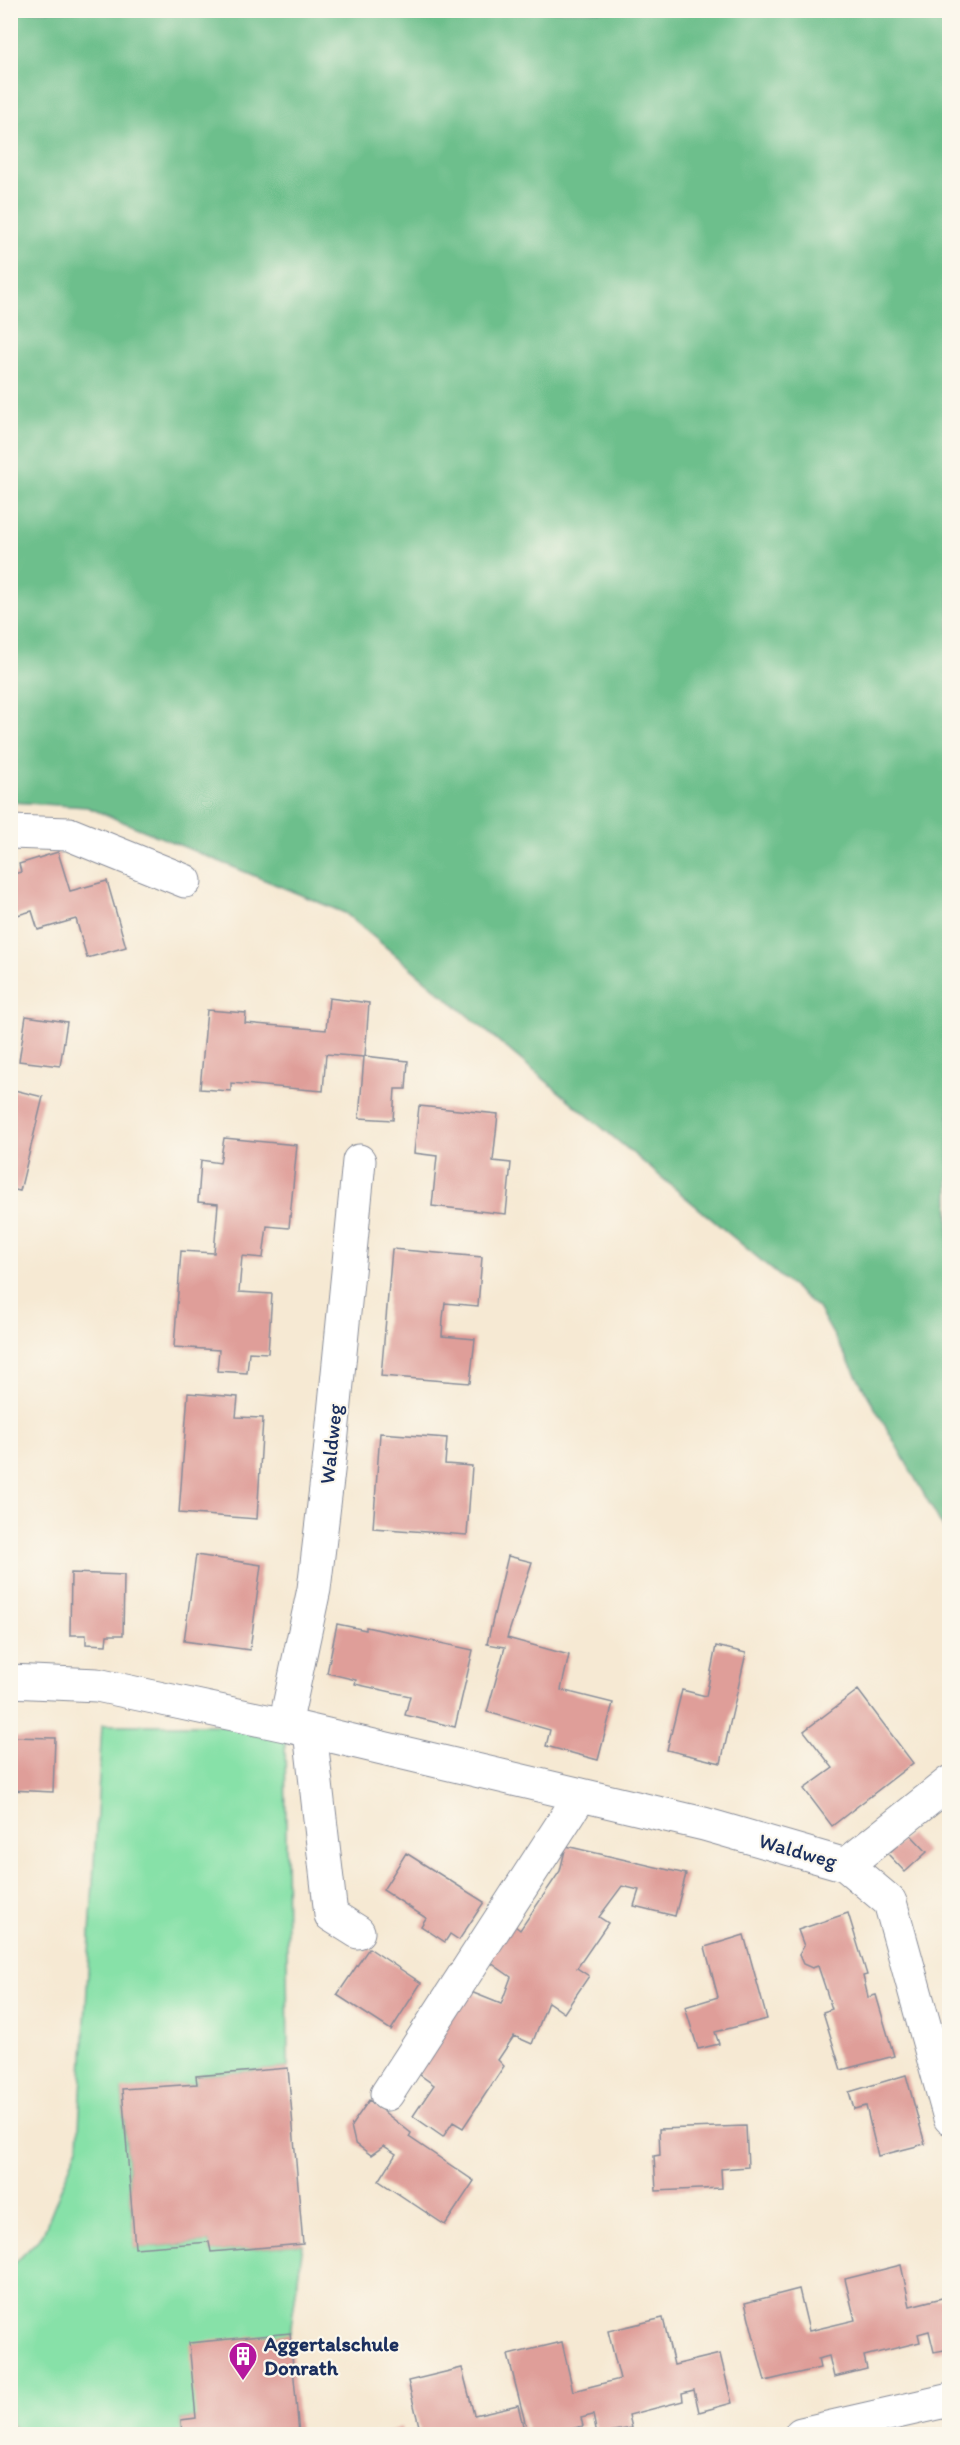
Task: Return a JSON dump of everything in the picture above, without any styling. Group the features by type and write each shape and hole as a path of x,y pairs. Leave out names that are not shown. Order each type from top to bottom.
{"street":[{"path":"10,832 69,834 185,881"},
{"name":"Waldweg","path":"297,1728 330,1455 359,1161"},
{"name":"Waldweg","path":"10,1682 97,1685 297,1728 704,1824 846,1865 890,1902 950,2118"},
{"path":"297,1728 331,1914 358,1932"},
{"path":"846,1865 950,1782"},
{"path":"387,2094 581,1795"},
{"path":"801,2434 950,2400"}],"green space":[{"path":"10,11 949,11 949,1538 818,1308 345,913 87,807 11,802"},
{"path":"102,1725 285,1725 288,2068 197,2076 197,2084 122,2090 135,2248 209,2242 211,2252 303,2244 290,2333 196,2418 181,2420 182,2434 21,2434 11,2423 10,2268 42,2236 78,2146"}],"building":[{"path":"58,852 70,891 107,881 126,947 87,958 76,919 38,930 32,911 10,917 10,875 21,872 19,864"},
{"path":"329,998 369,1003 365,1056 408,1061 406,1089 395,1089 393,1120 359,1118 364,1057 326,1054 323,1091 231,1083 231,1091 200,1089 207,1010 246,1013 245,1023 326,1030"},
{"path":"26,1016 67,1022 60,1066 19,1061"},
{"path":"10,1089 43,1097 20,1191 10,1189"},
{"path":"419,1106 498,1114 493,1161 511,1163 506,1214 432,1206 437,1156 414,1153"},
{"path":"224,1138 297,1145 289,1228 267,1226 263,1258 242,1256 239,1292 272,1294 268,1353 249,1352 247,1373 217,1371 219,1350 174,1347 181,1251 214,1253 218,1204 198,1202 201,1160 220,1163"},
{"path":"392,1249 482,1257 478,1306 445,1303 443,1318 442,1336 475,1339 470,1383 381,1376"},
{"path":"188,1393 238,1397 236,1417 263,1418 257,1519 179,1513"},
{"path":"380,1433 447,1438 445,1464 472,1466 467,1535 373,1528"},
{"path":"196,1555 261,1565 250,1650 184,1641"},
{"path":"508,1556 532,1562 507,1638 569,1655 561,1690 613,1703 598,1760 546,1746 550,1730 487,1712 505,1647 487,1644"},
{"path":"71,1573 124,1575 123,1635 107,1635 106,1645 86,1644 86,1635 70,1635"},
{"path":"337,1624 366,1630 366,1627 473,1650 455,1727 405,1715 410,1696 355,1684 356,1680 327,1673"},
{"path":"716,1646 746,1653 721,1763 667,1750 682,1690 706,1696"},
{"path":"858,1690 913,1763 832,1826 804,1789 833,1768 804,1731"},
{"path":"10,1737 55,1738 53,1792 10,1790"},
{"path":"910,1834 927,1852 905,1872 888,1854"},
{"path":"566,1846 686,1874 675,1916 634,1906 639,1890 622,1886 599,1917 608,1923 577,1968 589,1976 564,2013 548,2002 532,2044 514,2036 498,2060 504,2066 463,2128 453,2122 443,2137 413,2116 434,2085 416,2072 466,1990 501,2004 511,1977 484,1958 510,1922 520,1930 560,1871"},
{"path":"406,1853 484,1902 459,1940 450,1934 445,1942 421,1926 426,1918 383,1890"},
{"path":"848,1913 867,1975 863,1976 868,1997 876,1995 894,2056 841,2070 823,2012 832,2009 818,1966 812,1968 803,1964 799,1955 804,1946 798,1930"},
{"path":"744,1935 767,2019 715,2032 719,2044 698,2049 685,2007 718,1997 705,1947"},
{"path":"369,1948 421,1983 391,2030 337,1995"},
{"path":"288,2068 303,2244 211,2252 209,2242 135,2248 122,2089 197,2084 196,2076"},
{"path":"906,2075 925,2144 878,2156 866,2106 854,2109 849,2092"},
{"path":"369,2100 411,2133 409,2137 474,2181 445,2225 379,2181 396,2154 384,2146 371,2155 355,2143 351,2126"},
{"path":"746,2126 748,2167 721,2169 722,2188 656,2191 654,2156 660,2155 659,2129"},
{"path":"901,2265 910,2306 950,2296 950,2349 934,2352 929,2331 918,2334 920,2342 864,2356 867,2369 834,2377 829,2356 818,2359 820,2368 765,2381 745,2303 799,2289 809,2331 855,2320 845,2279"},
{"path":"663,2318 674,2365 720,2354 732,2403 699,2412 694,2390 682,2393 683,2401 629,2415 632,2428 597,2434 593,2415 581,2418 583,2426 550,2434 528,2434 508,2355 562,2342 573,2391 620,2379 608,2331"},
{"name":"Aggertalschule Donrath","path":"290,2333 299,2434 182,2434 181,2420 196,2418 189,2343"},
{"path":"462,2368 474,2415 518,2405 525,2434 421,2434 408,2381"},
{"path":"10,2423 21,2434 10,2434"},
{"path":"401,2427 402,2434 382,2434"}],"place":[{"name":"Aggertalschule Donrath","path":"243,2382"}]}
